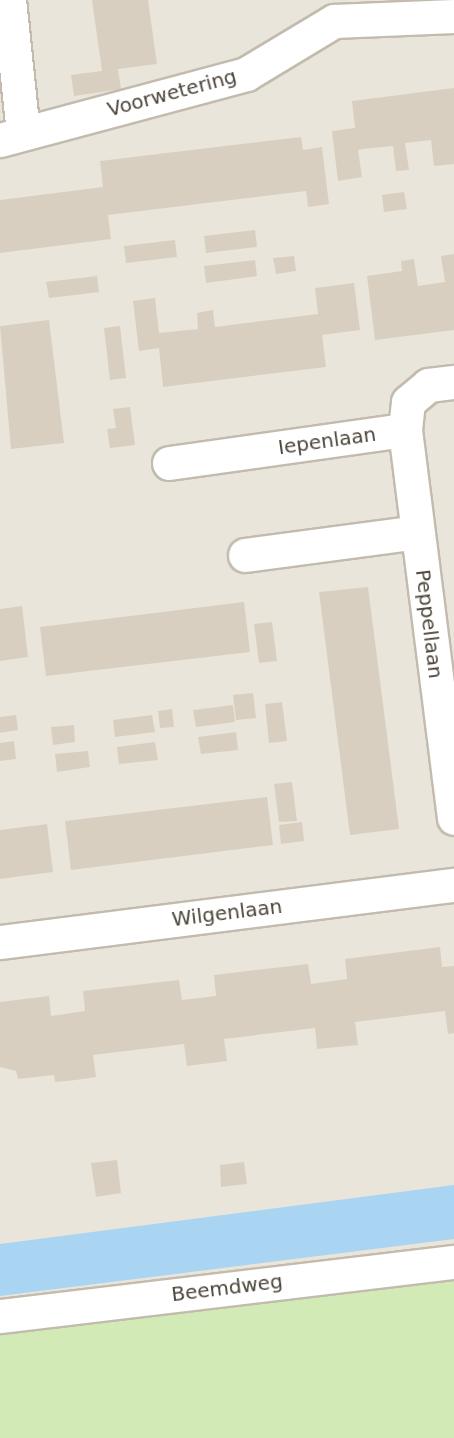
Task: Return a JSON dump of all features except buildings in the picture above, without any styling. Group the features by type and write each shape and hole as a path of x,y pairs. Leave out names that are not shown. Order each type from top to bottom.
{"street":[{"name":"Voorwetering","path":"9,0 11,136 246,74 334,21 454,16"},
{"path":"405,430 408,402 428,386 454,382"},
{"name":"Iepenlaan","path":"169,463 405,430"},
{"name":"Peppellaan","path":"405,430 454,818"},
{"path":"245,555 417,532"},
{"name":"Wilgenlaan","path":"0,942 454,885"},
{"name":"Beemdweg","path":"0,1316 454,1262"}],"shaded area":[{"path":"0,0 454,0 454,1287 0,1340"}],"green space":[{"path":"454,1277 454,1438 0,1438 0,1331"}],"water":[{"path":"454,1185 454,1239 0,1296 0,1244"}]}
